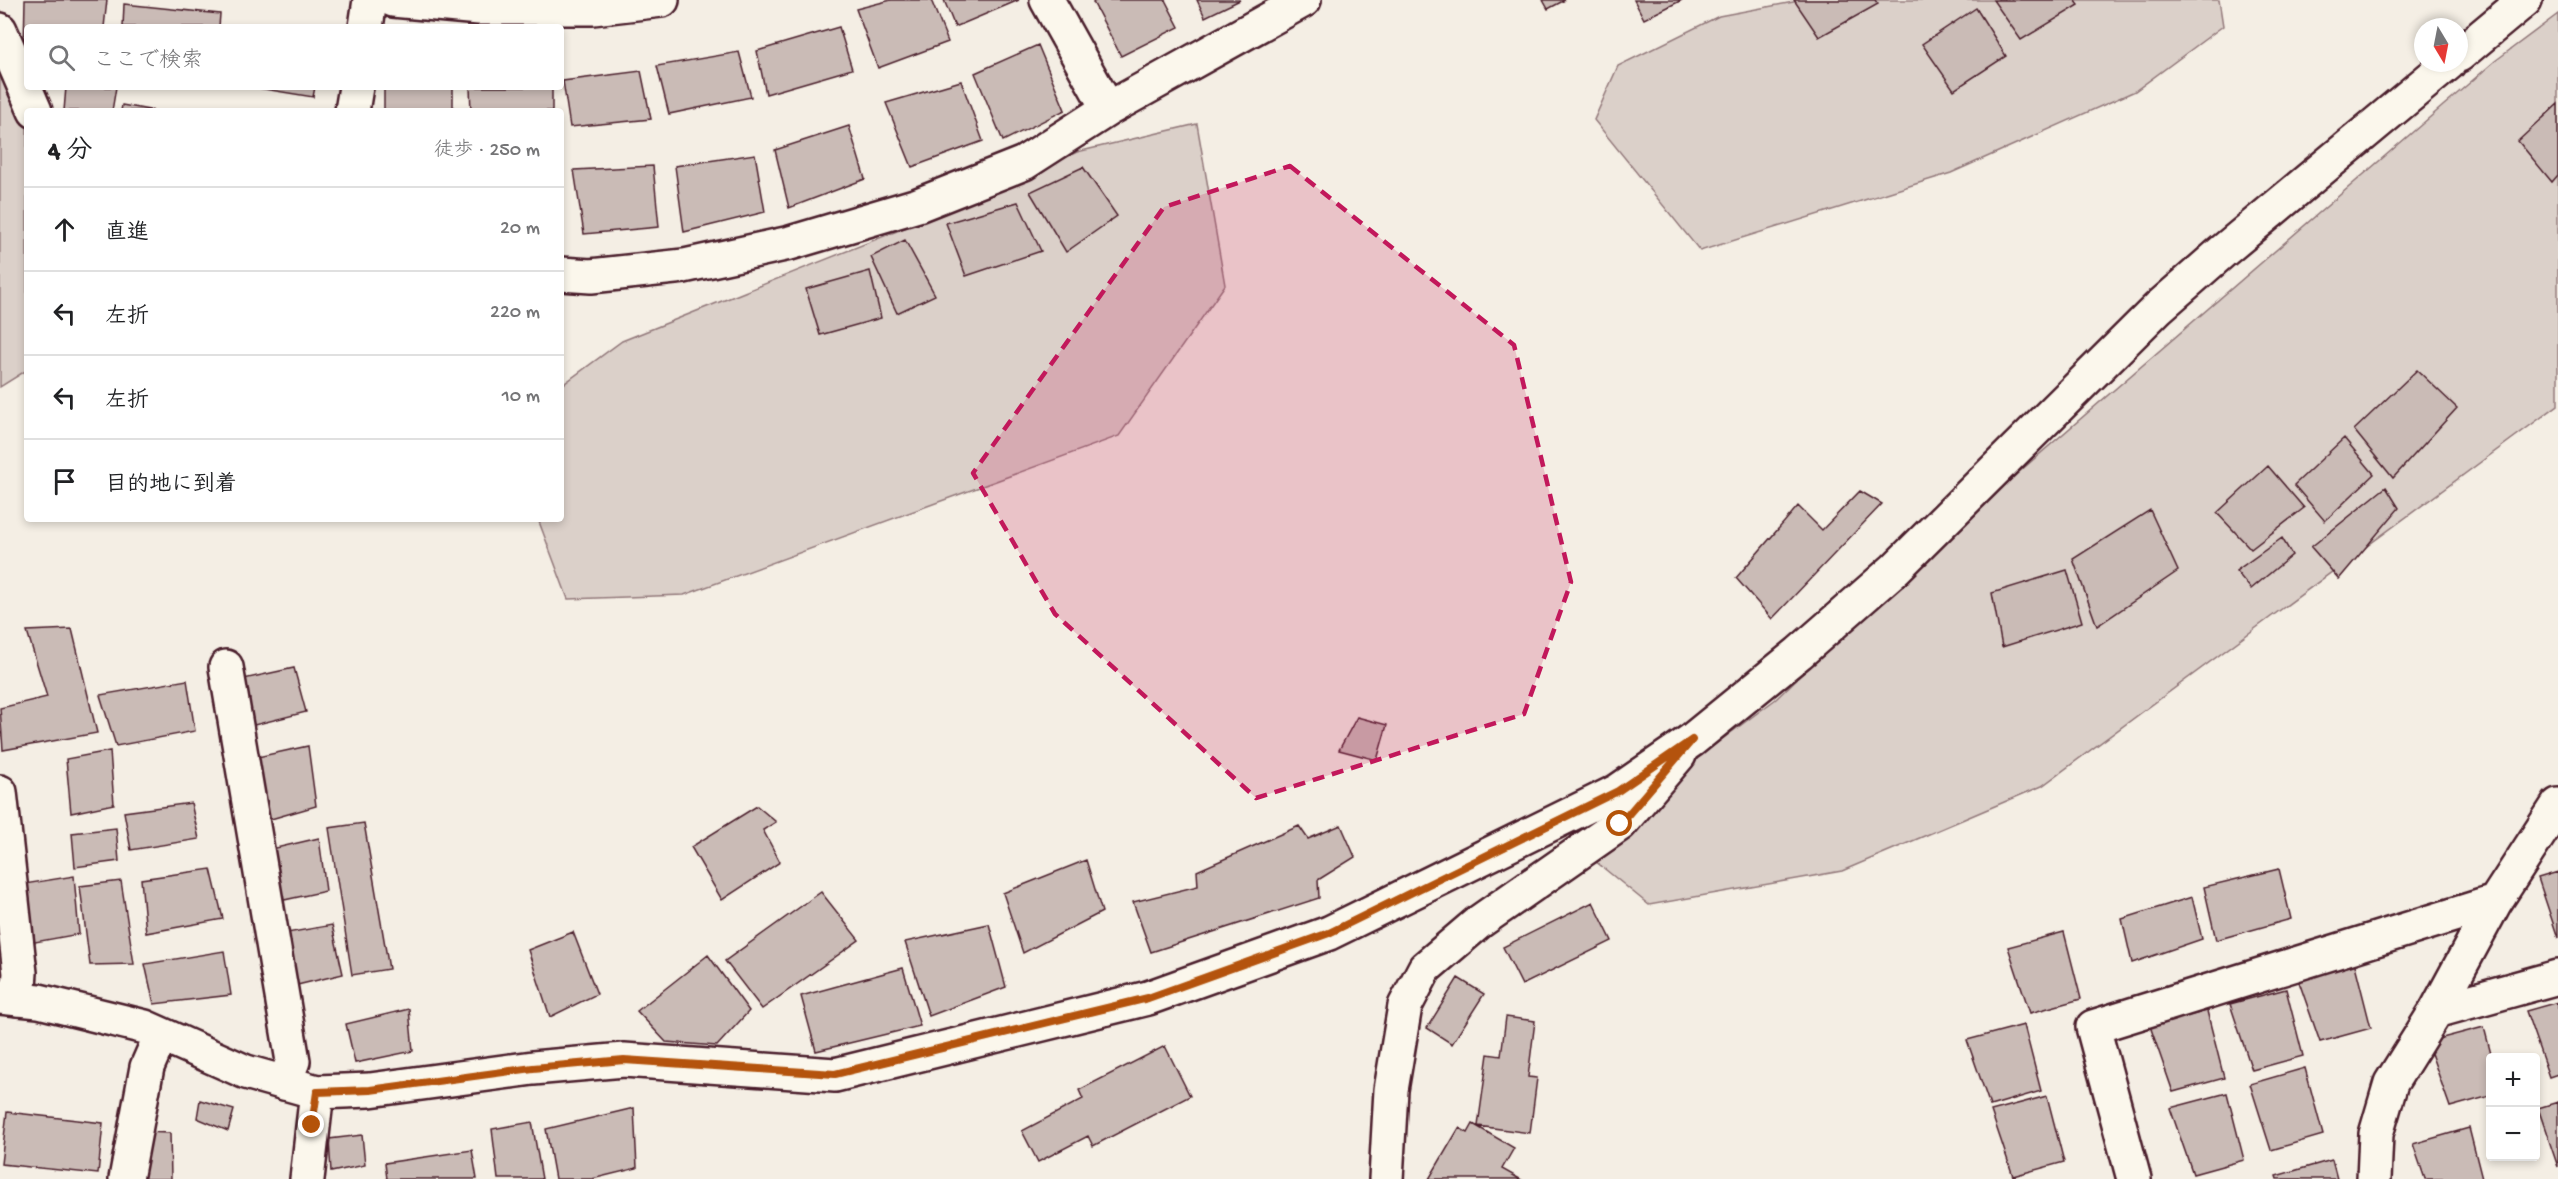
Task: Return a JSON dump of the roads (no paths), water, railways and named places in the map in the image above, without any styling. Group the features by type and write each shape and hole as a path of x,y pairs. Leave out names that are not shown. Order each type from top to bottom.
{"street":[{"path":"366,24 370,0"},
{"path":"393,0 479,8 593,8 662,0"},
{"path":"1047,0 1108,110"},
{"path":"564,274 591,276 684,266 790,243 918,205 1024,163 1108,110 1304,0"},
{"path":"2468,48 2525,0"},
{"path":"0,30 24,87"},
{"path":"0,792 21,973 9,998 39,1001 134,1025 246,1072 317,1092 370,1090 533,1068 624,1060 835,1074 1148,998 1329,933 1618,791 1692,740 1799,653 1895,569 2158,308 2439,72"},
{"path":"25,90 33,108"},
{"path":"352,108 356,90"},
{"path":"226,667 292,1061 284,1083"},
{"path":"1386,1179 1391,1090 1405,1006 1425,968 1479,922 1620,824 1692,740"},
{"path":"2374,1179 2376,1134 2391,1083 2436,1011 2495,902 2558,805"},
{"path":"2134,1179 2093,1027 2495,902"},
{"path":"2436,1011 2558,977"},
{"path":"126,1179 147,1067 161,1035"},
{"path":"307,1179 317,1092"}]}
